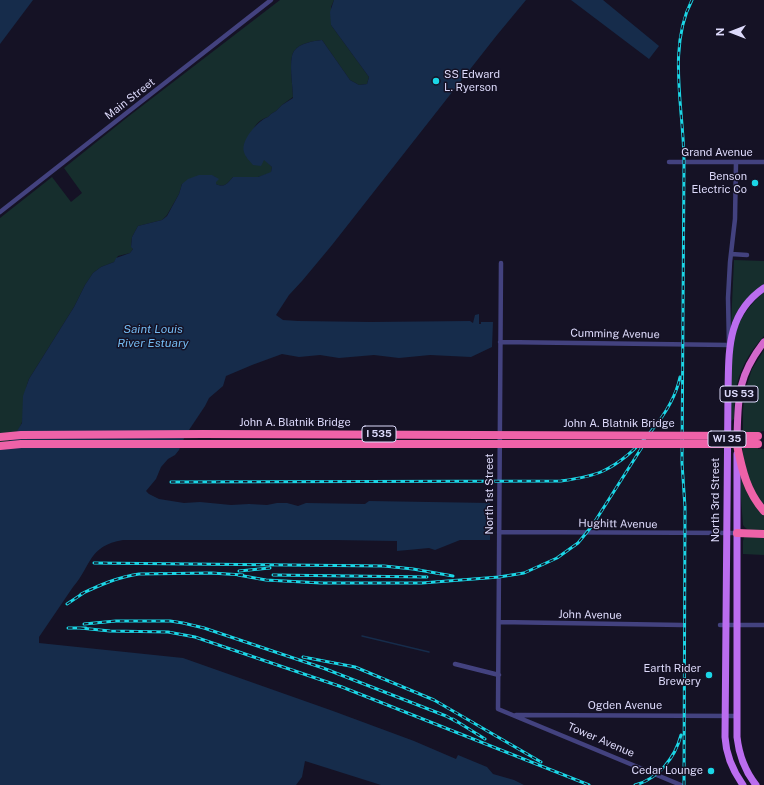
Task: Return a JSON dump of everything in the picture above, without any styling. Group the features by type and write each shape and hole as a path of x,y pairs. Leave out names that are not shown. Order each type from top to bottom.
{"highway":[{"name":"North 3rd Street","path":"737,445 742,381 749,365 764,342"},
{"name":"John A. Blatnik Bridge","path":"0,436 203,434 762,440"},
{"name":"John A. Blatnik Bridge","path":"0,446 21,444 762,440"},
{"name":"US 53","path":"737,445 742,472 753,497 764,511"},
{"path":"737,533 764,534"}],"main road":[{"name":"WI 35","path":"729,345 732,331 740,312 749,300 764,288"},
{"name":"North 3rd Street","path":"729,345 723,625 725,741 728,755 734,770 744,785"},
{"name":"North 3rd Street","path":"737,445 737,737 738,749 752,784"}],"street":[{"name":"Main Street","path":"0,212 271,0"},
{"name":"Grand Avenue","path":"669,162 764,162"},
{"name":"North 3rd Street","path":"729,345 728,309 731,254 735,220 736,162"},
{"path":"731,254 747,255"},
{"name":"North 1st Street","path":"501,263 498,709 512,715"},
{"name":"Cumming Avenue","path":"500,342 729,345"},
{"name":"Hughitt Avenue","path":"499,532 737,533"},
{"name":"John Avenue","path":"499,622 682,625"},
{"path":"723,625 764,625"},
{"path":"455,664 498,675"},
{"name":"Ogden Avenue","path":"512,715 737,716"},
{"name":"Tower Avenue","path":"512,715 681,785"}],"green space":[{"path":"280,0 334,0 331,7 331,25 369,77 367,84 359,85 350,80 322,40 307,43 297,48 292,55 291,60 293,97 268,117 262,119 254,127 247,149 246,157 264,159 272,167 271,173 258,177 233,177 221,186 216,184 215,177 211,175 194,178 182,184 179,194 167,215 162,220 138,226 132,237 131,246 133,249 130,253 118,256 114,262 101,267 93,273 85,285 74,307 29,379 21,426 0,448 0,218 52,177 71,202 82,193 64,168"},
{"path":"734,260 764,261 764,284 744,302 731,325"},
{"path":"764,292 764,336 749,356 742,370 736,386 734,419 731,421 731,359 735,336 740,321 753,303"},
{"path":"764,350 764,431 759,432 758,449 764,449 764,507 752,490 743,457 743,410 745,391 752,369"},
{"path":"741,474 764,515 764,531 749,530 743,525 740,486"},
{"path":"764,536 764,555 743,554 744,537"}],"water":[{"path":"0,0 33,0 0,44"},
{"name":"Saint Louis River Estuary","path":"334,0 526,0 332,245 289,295 276,315 283,320 298,321 470,321 473,323 475,315 479,314 479,324 481,324 481,322 493,322 492,347 471,357 430,355 399,358 374,355 339,358 320,355 299,357 282,354 252,365 226,376 223,386 209,398 185,436 179,450 161,467 156,479 146,491 159,499 184,503 200,502 231,505 267,505 287,503 298,506 306,503 365,504 369,501 490,503 490,540 460,540 435,550 429,548 397,551 397,541 123,540 103,547 92,558 39,637 39,643 183,658 333,711 414,741 456,759 458,755 487,767 493,774 514,780 524,785 381,785 305,761 302,777 296,785 0,785 0,448 12,439 22,423 23,396 29,379 74,307 93,273 101,267 114,262 116,258 130,253 133,249 131,247 132,237 138,226 162,220 167,216 179,194 182,184 188,179 199,175 212,175 219,179 216,184 221,186 233,177 258,177 271,172 272,167 264,160 261,166 253,165 245,156 245,142 247,136 255,126 293,98 291,60 294,51 297,48 307,43 322,40 350,80 359,85 367,84 369,77 331,25 330,12"},
{"path":"571,0 603,0 659,46 649,59"}],"waterway":[{"path":"362,636 429,652"}],"railway":[{"path":"684,785 685,507 682,463 684,162 678,59 684,19 692,0"},
{"path":"171,482 561,481 582,478 603,471 615,464 640,444 651,432 670,404 680,377"},
{"path":"238,575 266,580 321,583 422,583 499,577 524,573 557,558 578,543 592,526 644,444"},
{"path":"94,563 384,566 453,576"},
{"path":"239,571 270,568"},
{"path":"81,594 116,579 139,574 211,573 243,575"},
{"path":"273,575 427,577"},
{"path":"67,604 85,592"},
{"path":"84,624 116,621 170,621 204,628 323,668 446,716 457,722"},
{"path":"68,628 86,628"},
{"path":"80,628 110,631 168,632 195,637 342,687 589,785"},
{"path":"303,657 355,667 434,700 541,762"},
{"path":"453,719 485,739"},
{"path":"635,785 658,773 675,752 681,735"}],"place":[{"name":"SS Edward L. Ryerson","path":"436,81"},
{"name":"Benson Electric Co","path":"755,183"},
{"name":"Earth Rider Brewery","path":"709,675"},
{"name":"Cedar Lounge","path":"711,771"}]}
